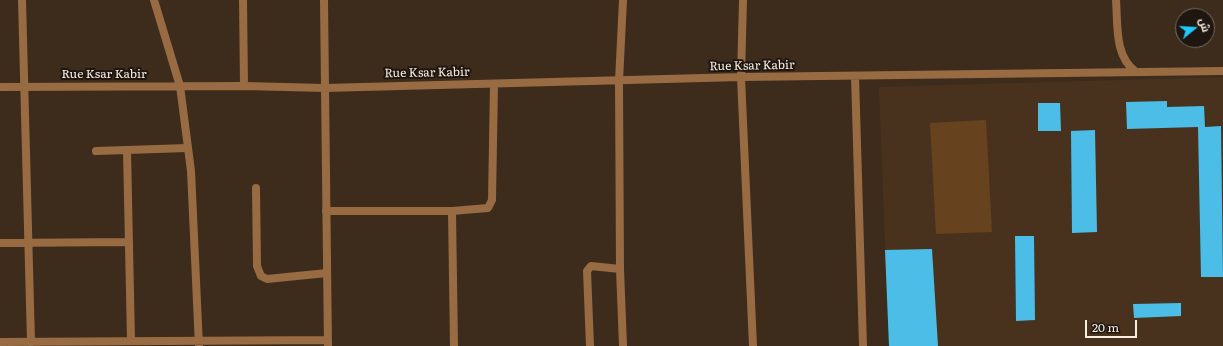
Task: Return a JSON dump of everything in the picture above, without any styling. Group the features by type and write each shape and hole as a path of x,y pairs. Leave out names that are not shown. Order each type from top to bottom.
{"street":[{"path":"22,0 23,86 31,342"},
{"path":"154,0 180,86 190,172 199,344"},
{"path":"243,0 244,86"},
{"path":"0,342 94,344 131,341 199,344 328,343 324,0"},
{"path":"622,0 619,81 620,269 623,346"},
{"path":"743,0 741,77 754,346"},
{"path":"1116,0 1120,49 1128,66 1136,72"},
{"name":"Rue Ksar Kabir","path":"0,86 244,86 325,88 741,77 1223,71"},
{"path":"856,76 863,346"},
{"path":"326,211 452,211 488,208 491,204 494,84"},
{"path":"96,151 187,148"},
{"path":"127,150 131,341"},
{"path":"256,188 257,266 261,276 267,279 327,274"},
{"path":"452,211 454,346"},
{"path":"0,243 129,242"},
{"path":"590,346 587,271 591,266 620,269"}],"shaded area":[{"path":"1223,77 1223,346 889,346 879,87"},
{"path":"986,120 992,232 936,234 930,123"}],"building":[{"path":"1167,101 1167,107 1204,106 1205,127 1221,126 1223,277 1201,277 1198,127 1127,129 1126,102"},
{"path":"1038,103 1060,103 1061,131 1038,131"},
{"path":"1095,130 1097,232 1072,233 1071,131"},
{"path":"1015,236 1034,236 1035,320 1016,321"},
{"path":"932,249 938,346 889,346 885,250"},
{"path":"1181,303 1181,316 1134,318 1133,304"}]}
